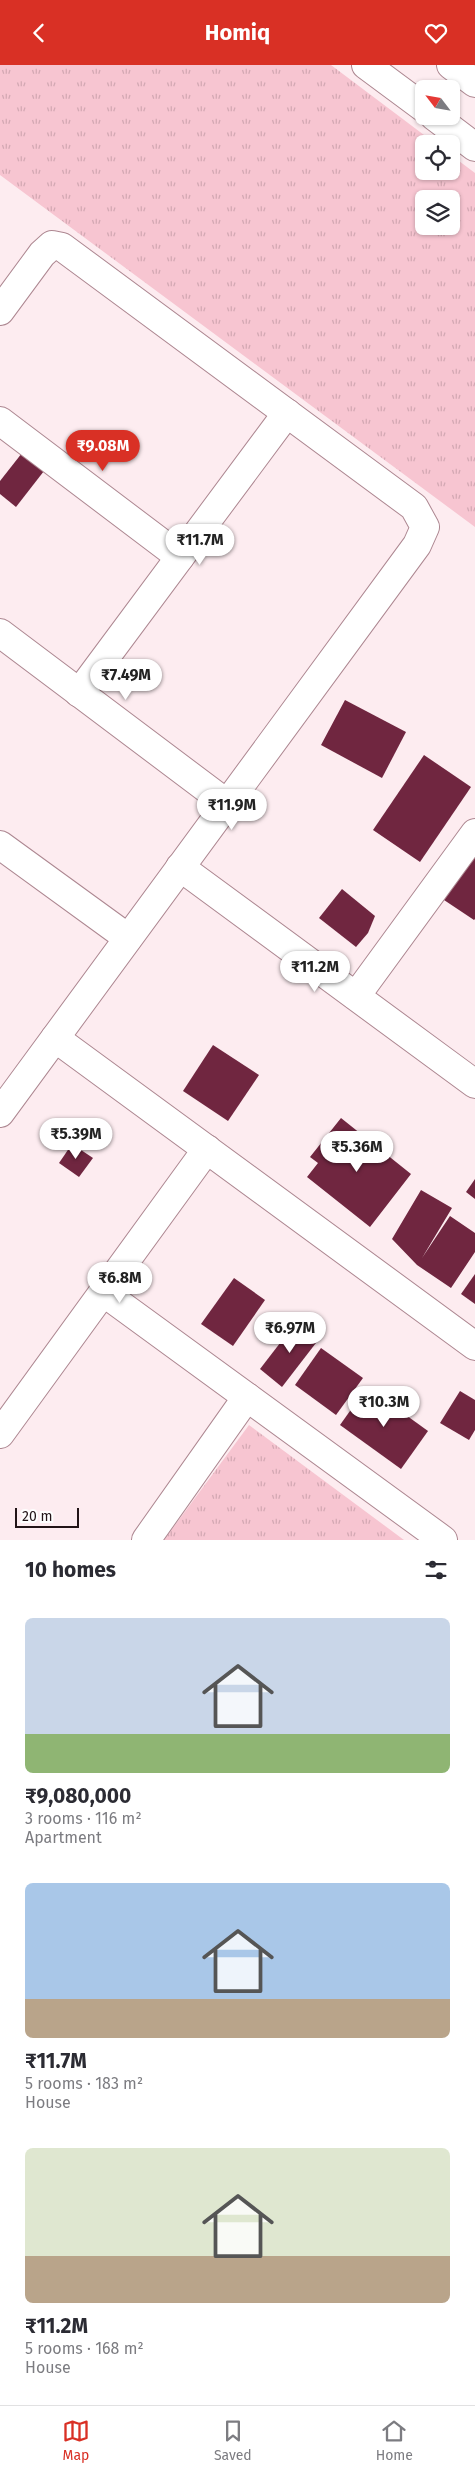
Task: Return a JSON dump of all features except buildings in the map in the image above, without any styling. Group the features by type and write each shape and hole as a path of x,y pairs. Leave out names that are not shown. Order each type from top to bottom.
{"main road":[{"path":"366,65 415,101"},
{"path":"451,65 475,83"},
{"path":"446,125 475,147"},
{"path":"0,311 42,254 52,245 62,247 414,507 425,527 417,545 0,1113"},
{"path":"79,693 287,413"},
{"path":"0,421 180,557"},
{"path":"0,633 226,803"},
{"path":"356,996 475,833"},
{"path":"0,845 128,938"},
{"path":"180,867 475,1084"},
{"path":"55,1037 475,1346"},
{"path":"0,1434 207,1149"},
{"path":"103,1292 444,1540"},
{"path":"146,1540 247,1397"}],"green space":[{"path":"0,65 331,65 424,135 415,135 415,180 460,180 460,162 475,173 475,527 0,175"},
{"path":"249,1425 404,1540 164,1540"}]}
